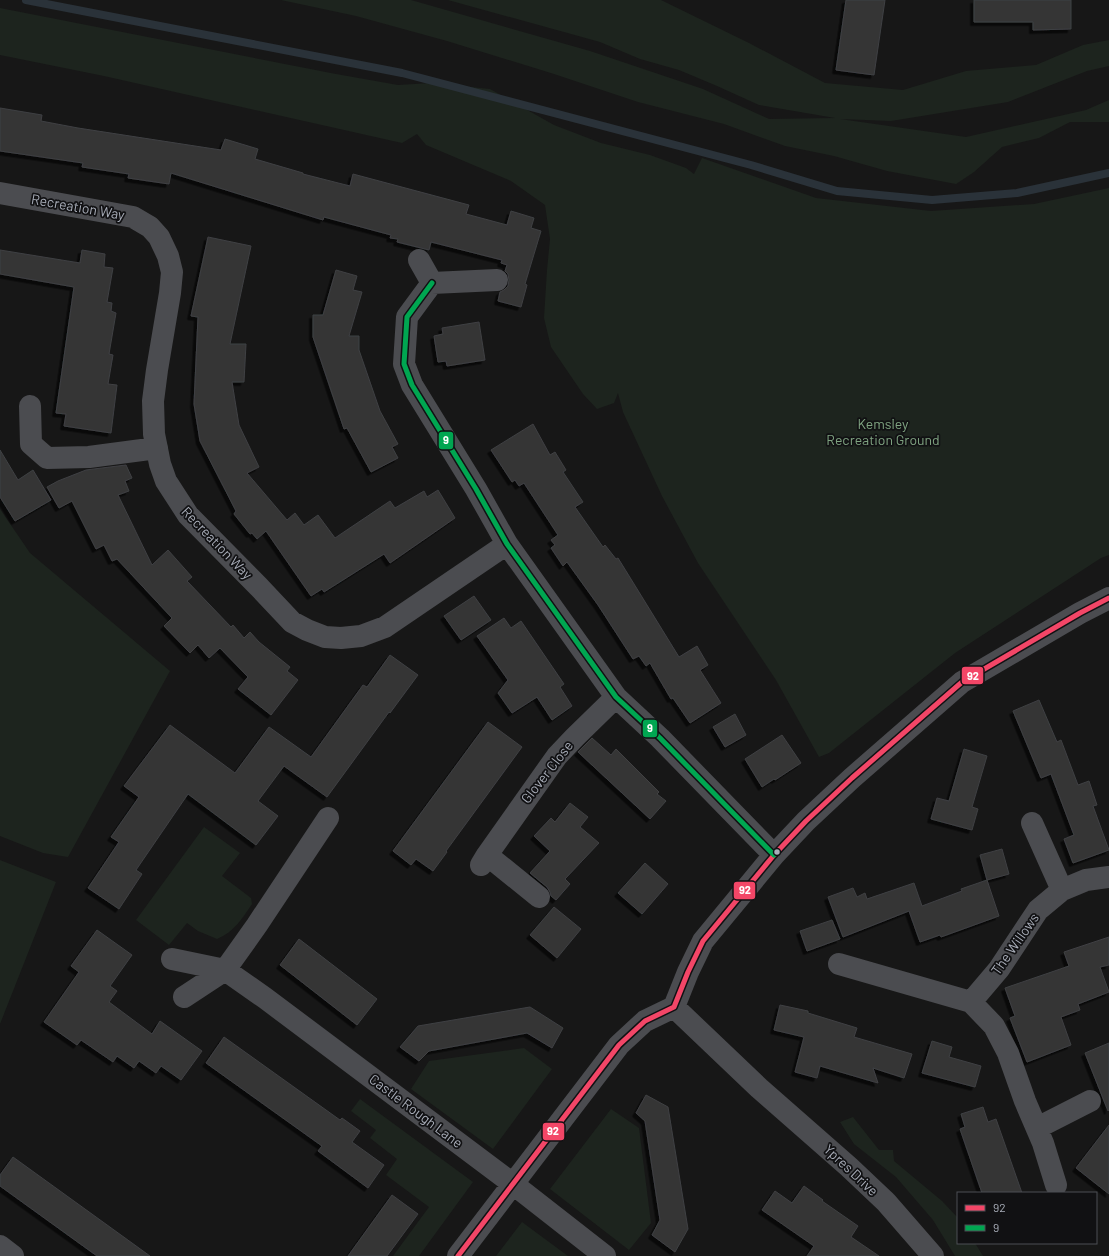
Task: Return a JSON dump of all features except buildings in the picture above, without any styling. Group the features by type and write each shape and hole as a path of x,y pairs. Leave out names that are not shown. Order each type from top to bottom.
{"street":[{"name":"Recreation Way","path":"0,193 133,217 150,227 159,237 168,256 172,272 169,300 157,370 154,401 154,434 160,464 166,481 188,515 260,586 292,622 325,637 341,638 361,636 385,627 507,544"},
{"path":"419,260 432,283"},
{"path":"432,283 497,280"},
{"path":"432,283 407,317 404,364 412,385 476,489 507,544 616,697 660,738 774,855"},
{"path":"30,406 30,444 47,458 88,457 157,448"},
{"path":"458,1256 619,1045 644,1021 674,1007 688,972 703,941 774,855 806,821 852,778 962,682 1080,613 1109,598"},
{"name":"Glover Close","path":"540,897 484,860 557,756 574,737 616,697"},
{"path":"184,997 225,970 257,925 328,818"},
{"path":"1032,823 1062,890"},
{"name":"The Willows","path":"971,1002 1000,969 1038,910 1062,890 1086,880 1109,877"},
{"name":"Castle Rough Lane","path":"172,959 225,970 265,998 512,1184 604,1256"},
{"path":"839,964 971,1002 994,1026 1008,1053 1025,1101 1037,1128 1056,1185"},
{"name":"Ypres Drive","path":"674,1007 759,1088 849,1167 886,1202 933,1256"},
{"path":"1037,1128 1090,1100"},
{"path":"0,1246 13,1256"}],"green space":[{"path":"281,0 411,0 590,51 703,89 769,119 835,118 759,105 679,70 640,59 600,42 448,0 661,0 749,43 825,83 903,90 966,71 1036,65 1083,45 1109,40 1109,66 1087,71 1008,102 891,121 840,119 966,137 1086,110 1109,100 1109,122 1070,122 1039,138 1002,147 974,172 956,184 887,171 834,156 785,146 724,124 638,102 447,41 356,16"},
{"name":"Kemsley Recreation Ground","path":"0,8 398,85 431,83 490,89 554,125 601,143 650,155 686,168 694,174 702,158 816,198 931,211 1034,204 1109,188 1109,555 1101,558 955,653 829,753 819,757 776,680 698,563 662,496 623,412 618,393 614,403 597,409 583,394 551,347 544,318 550,239 545,205 511,181 426,145 417,134 402,143 104,76 0,55"},
{"path":"0,509 30,553 170,671 68,857 43,853 0,836"},
{"path":"204,827 240,853 222,876 251,898 252,904 233,929 217,939 198,931 187,923 169,945 136,920"},
{"path":"0,860 56,882 0,1024"},
{"path":"524,1048 552,1069 493,1149 411,1089 429,1061"},
{"path":"360,1099 473,1182 419,1256 393,1256 429,1207 386,1175 397,1159 370,1138 376,1130 351,1111"},
{"path":"611,1109 639,1128 651,1223 629,1250 550,1189"},
{"path":"853,1117 879,1150 893,1150 894,1161 942,1201 957,1217 957,1244 976,1244 983,1256 955,1256 933,1220 896,1177 854,1144 840,1122"},
{"path":"522,1222 568,1256 496,1256"}],"waterway":[{"path":"26,0 402,73 751,165 837,191 932,200 1017,193 1109,173"}],"transit line":[{"name":"9","path":"432,283 407,317 404,364 412,385 476,489 507,544 616,697 660,738 774,855"},
{"name":"92","path":"458,1256 619,1045 645,1021 674,1007 688,972 703,941 774,855 806,821 852,778 962,682 1080,613 1109,598"}]}
